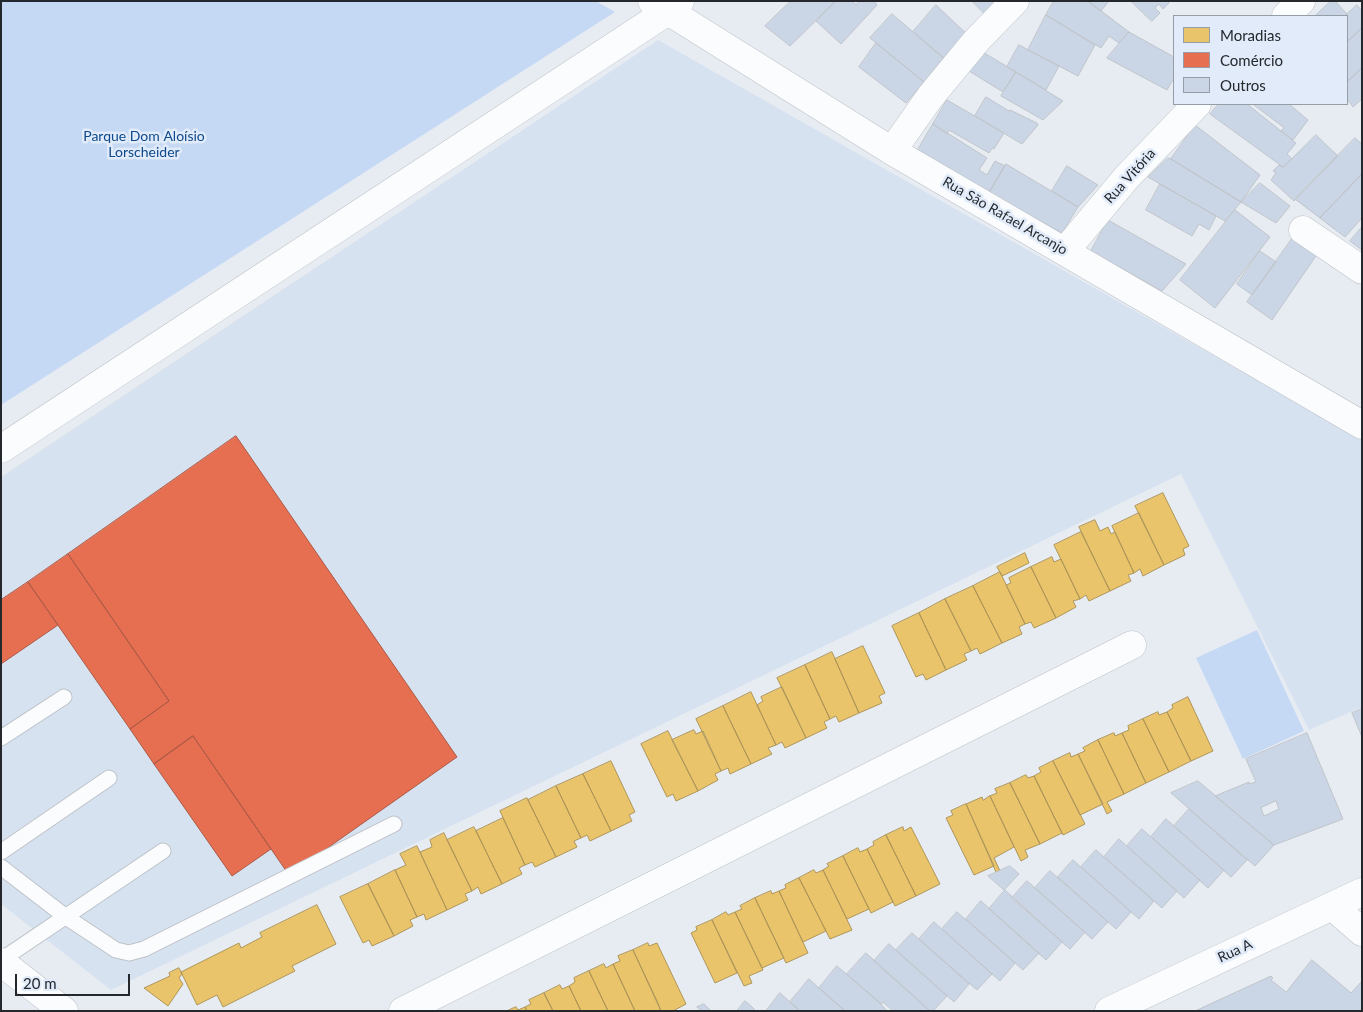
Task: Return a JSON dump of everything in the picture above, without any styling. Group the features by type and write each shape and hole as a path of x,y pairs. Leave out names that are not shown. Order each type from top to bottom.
{"street":[{"path":"892,151 930,97 977,40 1016,1"},
{"path":"1287,15 1301,1"},
{"path":"1,449 666,4"},
{"name":"Rua São Rafael Arcanjo","path":"666,4 892,151 1362,424"},
{"name":"Rua Vitória","path":"1065,252 1127,177 1196,105"},
{"path":"1303,230 1362,270"},
{"path":"404,1011 1132,645"},
{"name":"Rua A","path":"1109,1011 1362,892"},
{"path":"1332,906 1362,932"},
{"path":"1,961 64,1011"}],"lane":[{"path":"1,738 64,697"},
{"path":"1,852 109,778"},
{"path":"1,867 66,917 116,950 128,953 144,949 394,824"},
{"path":"1,961 163,851"}],"shaded area":[{"path":"658,40 1362,440 1362,707 1309,730 1181,474 111,990 1,904 1,477"}],"green space":[{"name":"Parque Dom Aloísio Lorscheider","path":"1,1 596,1 615,12 1,405"},
{"path":"1257,630 1304,731 1243,759 1196,658"}],"building: Moradias":[{"path":"1163,493 1189,546 1183,549 1185,555 1164,565 1135,506"},
{"path":"1139,513 1164,565 1143,576 1140,569 1134,573 1112,526"},
{"path":"1095,520 1100,531 1108,527 1111,534 1115,532 1134,573 1128,575 1131,581 1110,591 1079,527"},
{"path":"1081,532 1110,591 1089,601 1086,595 1080,599 1054,545"},
{"path":"1025,553 1029,563 1002,576 997,567"},
{"path":"1052,557 1054,562 1061,559 1080,599 1073,601 1076,607 1056,618 1031,567"},
{"path":"1031,567 1056,618 1034,628 1031,622 1025,624 1006,585 1011,583 1009,578"},
{"path":"1000,572 1025,624 1019,627 1022,634 1002,643 973,586"},
{"path":"973,586 1002,643 980,654 977,648 971,651 945,599"},
{"path":"945,599 971,651 964,654 967,660 946,670 919,613"},
{"path":"919,613 946,670 926,680 923,674 916,677 892,626"},
{"path":"863,646 885,693 879,696 882,703 859,713 835,659"},
{"path":"832,652 859,713 839,722 836,716 830,719 805,665"},
{"path":"805,665 830,719 824,722 827,728 806,738 777,678"},
{"path":"782,687 806,738 785,748 782,742 776,745 757,705 763,701 761,697"},
{"path":"751,692 776,745 768,748 772,754 751,764 723,706"},
{"path":"1188,697 1213,751 1191,761 1167,712 1173,708 1172,705"},
{"path":"723,706 751,764 730,774 728,768 721,771 696,719"},
{"path":"1158,712 1159,715 1167,712 1191,761 1169,772 1143,719"},
{"path":"1143,719 1169,772 1146,783 1122,733 1129,730 1128,726"},
{"path":"694,730 696,734 703,731 721,771 715,774 718,780 698,791 672,740"},
{"path":"668,731 698,791 676,801 673,794 667,797 641,744"},
{"path":"1114,733 1115,736 1122,733 1146,783 1124,794 1098,740"},
{"path":"1098,740 1124,794 1107,802 1112,811 1107,814 1078,754 1085,751 1083,748"},
{"path":"1070,753 1071,757 1078,754 1103,804 1080,815 1053,761"},
{"path":"611,761 635,812 629,815 632,821 611,831 583,774"},
{"path":"1053,761 1085,824 1063,835 1034,776 1041,772 1039,768"},
{"path":"583,774 611,831 590,841 587,835 581,838 556,786"},
{"path":"1026,775 1028,778 1034,776 1062,833 1040,844 1010,783"},
{"path":"1010,783 1040,844 1025,850 1028,857 1021,861 990,796 997,793 995,789"},
{"path":"556,786 581,838 574,841 577,847 556,857 528,800"},
{"path":"990,796 1014,847 994,858 1000,871 996,872 966,804 982,797 983,800"},
{"path":"527,798 556,857 535,867 532,862 525,865 500,811"},
{"path":"966,804 994,866 974,875 946,818 953,815 951,811"},
{"path":"503,818 525,865 519,868 522,874 502,884 476,831"},
{"path":"474,827 502,884 481,894 478,887 472,891 447,840"},
{"path":"903,827 904,831 911,827 940,884 916,896 886,835"},
{"path":"444,833 472,891 465,894 468,900 447,910 420,852 432,847 430,840"},
{"path":"886,835 916,896 895,906 867,849 874,845 873,842"},
{"path":"417,846 447,910 426,920 424,914 417,917 395,870 406,865 400,854"},
{"path":"858,848 860,852 867,849 893,902 871,913 843,856"},
{"path":"843,856 869,909 847,919 823,870 829,866 827,864"},
{"path":"395,870 417,917 410,920 413,926 394,936 368,884"},
{"path":"814,870 816,873 823,870 852,930 830,939 799,878"},
{"path":"799,878 826,931 803,942 779,891 786,888 785,885"},
{"path":"368,884 394,936 372,946 369,940 363,943 340,897"},
{"path":"771,891 772,894 779,891 808,953 786,963 755,898"},
{"path":"755,898 784,958 762,968 735,912 742,909 740,906"},
{"path":"317,905 336,944 292,966 295,971 223,1007 217,995 197,1005 181,972 239,943 241,948 262,937 260,933"},
{"path":"726,912 728,915 735,912 763,970 749,976 752,983 744,986 712,920"},
{"path":"712,920 737,973 715,983 691,933 697,930 696,927"},
{"path":"648,943 649,946 657,943 686,1004 673,1011 661,1011 633,950"},
{"path":"633,950 661,1011 635,1011 613,964 620,961 618,956"},
{"path":"604,964 606,968 613,964 635,1011 608,1011 589,971"},
{"path":"179,968 182,974 179,978 183,984 168,1006 144,988 170,976 169,973"},
{"path":"589,971 608,1011 581,1011 569,986 575,982 574,978"},
{"path":"560,985 562,989 569,986 581,1011 553,1011 544,993"},
{"path":"544,993 553,1011 527,1011 525,1007 531,1004 529,1000"},
{"path":"516,1007 518,1010 525,1007 527,1011 507,1011"}],"building: Comércio":[{"path":"236,436 457,757 289,875 193,736 154,764 130,729 169,701 68,554"},
{"path":"68,554 169,701 130,729 28,582"},
{"path":"28,582 58,625 1,664 1,600"},
{"path":"193,736 271,849 232,876 154,764"}],"building: Outros":[{"path":"791,1 836,1 790,46 765,26"},
{"path":"836,1 852,1 856,5 859,1 874,1 877,5 841,44 816,21"},
{"path":"972,1 996,1 985,14"},
{"path":"1054,1 1088,1 1129,32 1119,43 1109,36 1101,48 1046,15"},
{"path":"1088,1 1109,1 1101,11"},
{"path":"1131,1 1168,1 1169,3 1163,9 1159,4 1155,8 1160,13 1152,21"},
{"path":"1331,1 1335,1 1347,14 1346,15 1316,15"},
{"path":"936,5 972,39 950,64 913,32"},
{"path":"1357,5 1362,11 1362,28 1348,41 1348,15 1346,15"},
{"path":"892,14 944,58 924,82 870,38"},
{"path":"1046,15 1095,45 1078,76 1028,50"},
{"path":"1362,28 1362,68 1348,81 1348,41"},
{"path":"1129,32 1173,56 1173,80 1167,90 1107,58"},
{"path":"876,43 924,82 906,103 859,67"},
{"path":"1019,45 1059,66 1046,90 1007,67"},
{"path":"981,51 1016,72 1003,92 969,71"},
{"path":"1362,68 1362,99 1353,107 1348,100 1348,81"},
{"path":"1016,72 1063,101 1043,120 1001,96"},
{"path":"986,97 1009,111 1037,123 1038,125 1022,144 975,116"},
{"path":"947,100 1004,133 994,149 992,148 989,153 949,130 947,134 933,124"},
{"path":"1218,105 1248,105 1296,143 1287,154 1292,159 1283,167 1210,114"},
{"path":"1254,105 1290,105 1308,120 1293,140 1281,131 1284,128"},
{"path":"933,124 987,158 979,170 987,175 995,161 1005,166 989,193 916,153"},
{"path":"1195,125 1260,175 1241,202 1171,159"},
{"path":"1316,135 1338,156 1294,201 1271,180 1276,173 1273,171 1279,165 1283,167"},
{"path":"1355,138 1362,144 1362,174 1320,218 1295,199"},
{"path":"1168,158 1241,202 1225,221 1148,177"},
{"path":"1006,164 1078,207 1062,233 989,193"},
{"path":"1067,166 1098,185 1078,207 1052,191"},
{"path":"1362,174 1362,218 1345,237 1320,218"},
{"path":"1260,183 1290,206 1276,223 1241,202"},
{"path":"1160,184 1216,216 1209,230 1199,224 1192,236 1146,210"},
{"path":"1235,210 1270,237 1215,308 1180,280"},
{"path":"1108,220 1186,264 1162,291 1091,251"},
{"path":"1362,227 1362,250 1350,241"},
{"path":"1294,236 1318,253 1272,320 1247,302"},
{"path":"1260,251 1276,262 1252,295 1237,284"},
{"path":"1362,709 1362,737 1352,713"},
{"path":"1307,733 1343,819 1274,845 1215,796 1249,782 1249,784 1256,782 1246,759","holes":["1276,801 1279,809 1264,816 1261,808"]},
{"path":"1198,781 1274,845 1255,866 1171,793"},
{"path":"1189,809 1247,860 1231,877 1174,826"},
{"path":"1166,819 1224,870 1208,888 1151,837"},
{"path":"1142,829 1200,880 1184,898 1127,846"},
{"path":"1119,839 1177,891 1162,908 1104,857"},
{"path":"1096,850 1154,901 1139,919 1081,867"},
{"path":"1073,860 1131,912 1116,929 1058,877"},
{"path":"1010,866 1019,874 1004,890 988,876"},
{"path":"1050,871 1108,922 1092,939 1035,888"},
{"path":"1027,881 1085,932 1070,949 1012,898"},
{"path":"1005,890 1062,942 1046,960 989,909"},
{"path":"981,901 1039,953 1023,970 966,919"},
{"path":"957,912 1015,963 1000,981 942,929"},
{"path":"934,922 992,974 977,990 919,939"},
{"path":"912,933 969,984 954,1002 896,950"},
{"path":"889,944 947,996 933,1011 930,1011 874,961"},
{"path":"866,953 930,1011 893,1011 883,1002 881,1004 847,974"},
{"path":"1312,960 1351,993 1362,981 1362,1011 1195,1011 1271,976 1273,978 1271,980 1286,992"},
{"path":"837,966 887,1011 845,1011 819,988"},
{"path":"809,979 845,1011 800,1011 790,1002"},
{"path":"780,993 800,1011 766,1011"},
{"path":"745,1001 752,1007 756,1011 737,1011"},
{"path":"704,1004 711,1011 702,1011 697,1007"}]}
